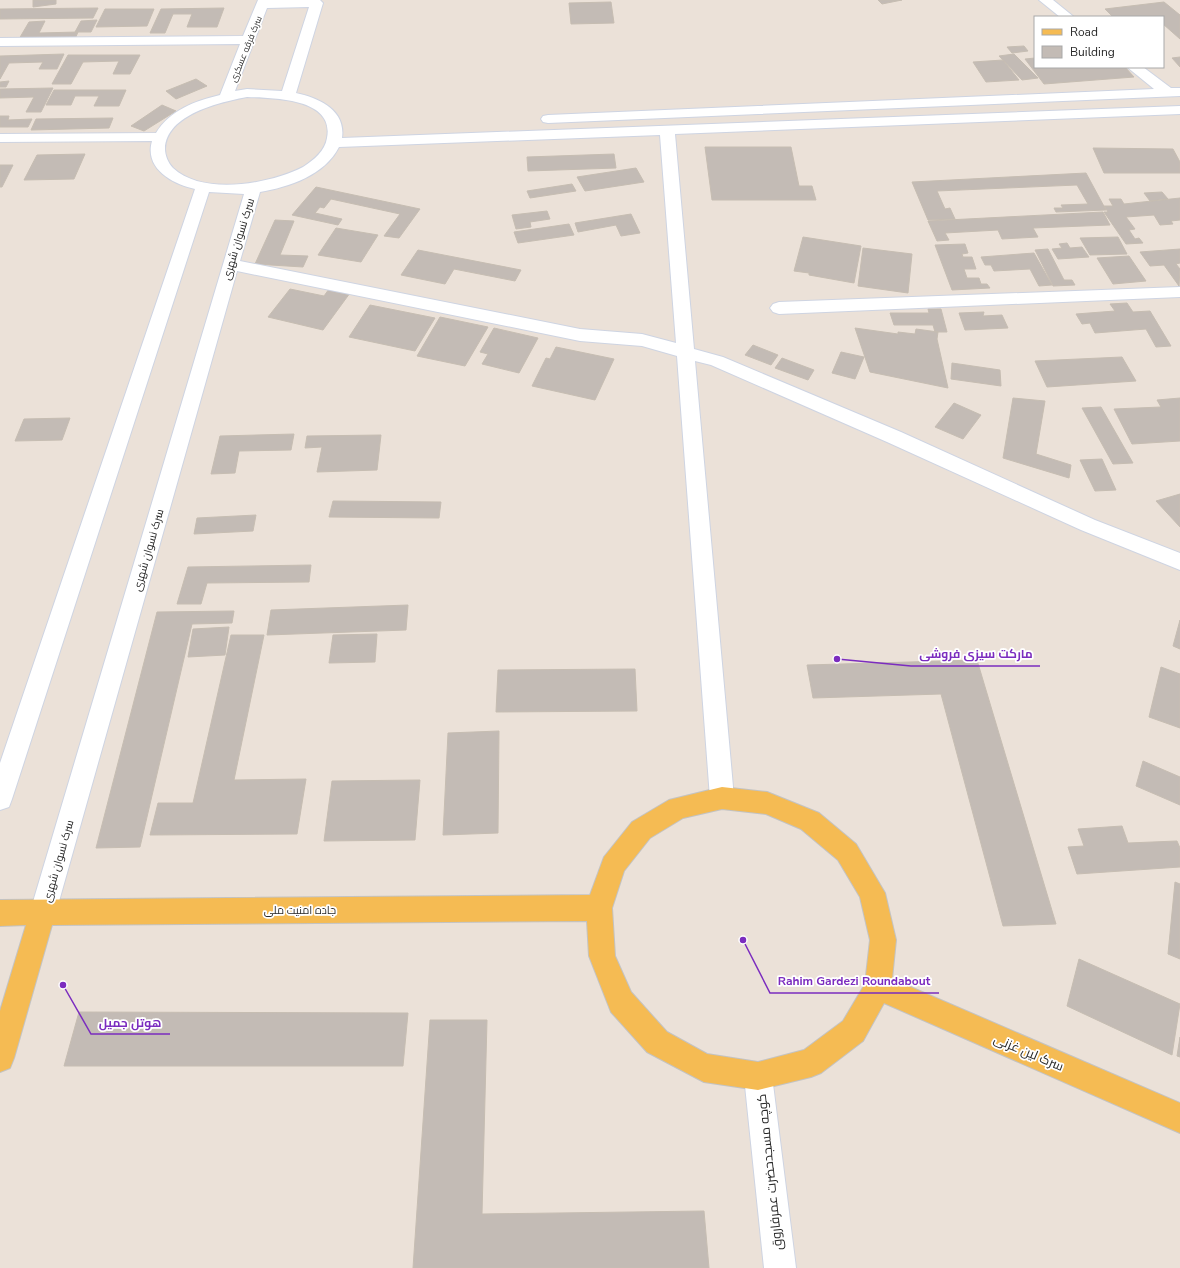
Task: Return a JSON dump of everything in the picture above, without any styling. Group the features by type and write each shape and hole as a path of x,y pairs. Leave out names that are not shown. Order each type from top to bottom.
{"main road":[{"path":"722,798 767,803 810,821 847,852 872,893 883,940 878,987 853,1031 811,1063 758,1076 704,1068 657,1042 621,1002 602,956 599,908 613,865 641,830 678,808 722,798"},
{"name":"جاده امنیت ملی","path":"0,913 599,908"},
{"path":"0,1058 43,912"},
{"name":"سرک لین غزنی","path":"878,987 1180,1118"}],"street":[{"path":"1045,0 1067,16"},
{"path":"264,2 321,2 288,95"},
{"name":"سرک فرقه عسکری","path":"226,97 264,2"},
{"path":"0,42 249,40"},
{"path":"1136,68 1174,93"},
{"path":"247,93 288,95 306,100 321,107 331,116 335,135 324,158 306,171 281,182 253,188 227,189 203,187 182,180 167,170 158,158 158,144 163,132 173,121 188,111 206,103 247,93"},
{"path":"534,120 1174,93"},
{"path":"335,135 668,130 1180,110"},
{"path":"335,135 352,127"},
{"path":"668,130 722,798"},
{"path":"0,138 161,137"},
{"path":"0,799 203,187"},
{"name":"سرک نسوان شهری","path":"43,912 253,188"},
{"path":"230,264 580,335 642,340 724,364 894,437 1088,525 1180,562"},
{"path":"779,308 1180,292"},
{"name":"کوچه مسجدحضرت عمرفاروق","path":"758,1076 780,1268"}],"building":[{"path":"33,0 56,0 56,4 33,7"},
{"path":"878,0 902,0 882,4"},
{"path":"611,2 614,23 571,24 569,3"},
{"path":"1164,2 1180,15 1180,39 1164,25 1164,16 1112,16 1105,9"},
{"path":"98,8 93,18 0,19 0,9"},
{"path":"224,8 217,27 187,27 192,14 173,14 165,33 150,33 161,9"},
{"path":"105,9 154,9 147,26 96,27"},
{"path":"97,20 91,32 75,32 81,21"},
{"path":"45,21 39,33 78,32 75,39 19,39 29,22"},
{"path":"1024,46 1028,51 1012,53 1007,47"},
{"path":"64,54 57,69 39,69 43,62 9,63 0,79 0,56"},
{"path":"1014,54 1038,78 1022,80 999,56"},
{"path":"68,55 140,55 130,74 113,74 119,61 83,62 71,84 52,84"},
{"path":"1180,57 1180,67 1172,58"},
{"path":"1034,58 1034,68 1126,68 1134,77 1044,84 1025,59"},
{"path":"1003,60 1019,80 986,82 973,62"},
{"path":"196,79 207,86 176,99 166,91"},
{"path":"9,81 6,87 0,87 0,82"},
{"path":"53,88 41,112 26,112 34,97 0,98 0,89"},
{"path":"54,90 126,90 119,106 94,106 99,96 75,96 71,105 46,105"},
{"path":"162,105 176,111 144,131 131,126"},
{"path":"0,116 9,116 8,120 32,119 28,127 0,127"},
{"path":"113,118 109,128 31,130 36,119"},
{"path":"705,147 791,147 799,186 812,186 816,200 712,200"},
{"path":"1093,148 1173,149 1180,162 1180,173 1104,173"},
{"path":"85,154 74,179 24,180 37,155"},
{"path":"614,154 616,168 528,171 527,157"},
{"path":"0,165 13,165 2,187 0,187"},
{"path":"636,168 644,182 585,191 577,177"},
{"path":"1086,173 1106,210 1056,212 1054,208 1063,208 1061,205 1088,204 1077,185 937,191 945,209 950,208 955,219 928,220 912,182"},
{"path":"572,184 576,191 530,198 527,191"},
{"path":"316,187 420,209 399,238 384,236 400,214 331,199 324,208 320,207 315,213 342,219 338,225 292,215"},
{"path":"1162,192 1168,199 1150,201 1144,193"},
{"path":"1180,198 1180,220 1171,221 1173,224 1160,225 1154,215 1126,217 1135,229 1129,230 1135,239 1139,238 1143,243 1126,244 1104,212 1108,212 1104,206 1113,206 1109,199 1121,199 1124,204"},
{"path":"547,211 550,219 530,222 531,227 516,229 512,215"},
{"path":"1103,212 1110,225 1033,228 1038,237 1002,239 998,230 945,233 949,240 937,241 928,221"},
{"path":"631,214 640,233 621,236 616,225 578,232 575,223"},
{"path":"275,220 294,221 280,255 308,256 303,267 255,264"},
{"path":"569,224 574,235 518,243 514,232"},
{"path":"336,228 378,235 361,262 318,255"},
{"path":"803,237 861,246 854,283 794,271"},
{"path":"1118,237 1127,254 1090,255 1080,238"},
{"path":"1067,243 1070,248 1082,247 1089,257 1058,259 1052,249 1062,248 1059,244"},
{"path":"965,244 968,253 962,254 963,257 972,257 976,269 964,269 967,278 979,278 981,284 987,284 990,288 952,290 935,245"},
{"path":"863,248 912,254 908,293 858,286"},
{"path":"1048,249 1064,280 1072,280 1075,285 1053,286 1035,250"},
{"path":"1180,249 1180,263 1176,264 1180,269 1179,286 1164,265 1150,266 1140,252"},
{"path":"418,250 521,270 515,281 454,269 445,284 401,275"},
{"path":"1034,253 1052,285 1039,286 1030,269 994,271 991,265 985,265 981,257"},
{"path":"1129,256 1146,281 1113,284 1097,258"},
{"path":"290,289 324,296 329,289 350,293 323,330 268,317"},
{"path":"1127,303 1133,312 1150,311 1171,346 1156,347 1146,329 1095,333 1090,323 1082,324 1076,314 1115,311 1110,304"},
{"path":"370,305 435,318 415,351 349,337"},
{"path":"928,309 941,309 947,332 935,332 933,325 894,325 890,313 929,313"},
{"path":"984,312 983,316 1002,315 1008,328 965,330 959,313"},
{"path":"440,317 488,327 465,366 417,356"},
{"path":"494,328 538,338 519,373 482,364 488,354 480,352"},
{"path":"855,328 898,334 898,332 915,334 916,329 938,332 937,339 948,388 870,372"},
{"path":"753,345 778,355 771,365 745,355"},
{"path":"556,347 614,359 595,400 532,386 546,358 550,359"},
{"path":"841,352 864,357 855,379 832,373"},
{"path":"1122,357 1136,381 1047,387 1035,361"},
{"path":"782,358 814,370 808,380 775,368"},
{"path":"952,363 1000,370 1001,386 951,379"},
{"path":"1013,398 1045,401 1036,454 1071,465 1069,478 1003,458"},
{"path":"1180,398 1180,441 1132,444 1114,409 1161,407 1157,400"},
{"path":"954,403 981,415 963,439 935,427"},
{"path":"1101,407 1133,463 1113,464 1082,408"},
{"path":"70,418 62,440 15,441 24,419"},
{"path":"294,434 291,450 239,451 235,473 211,474 220,436"},
{"path":"381,435 377,470 317,472 322,447 305,448 307,436"},
{"path":"1102,459 1116,490 1095,491 1080,460"},
{"path":"1180,494 1180,527 1156,501"},
{"path":"333,501 441,502 439,518 329,517"},
{"path":"256,515 253,531 194,534 197,518"},
{"path":"311,565 309,582 207,583 201,604 177,604 188,567"},
{"path":"408,605 406,630 267,635 271,610"},
{"path":"234,611 232,623 192,624 140,847 96,848 157,612"},
{"path":"1180,620 1180,649 1173,646"},
{"path":"229,627 225,655 188,657 193,629"},
{"path":"377,634 375,662 329,663 333,635"},
{"path":"231,635 264,635 234,780 306,779 297,834 150,835 158,803 193,803"},
{"path":"977,660 1056,924 1003,926 941,694 813,698 807,665"},
{"path":"1161,667 1180,674 1180,728 1149,717"},
{"path":"635,669 637,711 496,712 498,670"},
{"path":"499,731 498,833 443,835 448,733"},
{"path":"1143,761 1180,777 1180,805 1136,786"},
{"path":"420,780 415,840 324,841 332,781"},
{"path":"1122,826 1128,843 1177,841 1180,848 1180,867 1077,874 1068,847 1084,846 1078,829"},
{"path":"1175,882 1180,884 1180,959 1168,954"},
{"path":"1079,959 1180,1004 1172,1055 1067,1006"},
{"path":"79,1012 408,1013 403,1066 64,1066"},
{"path":"430,1020 487,1020 482,1214 704,1211 709,1268 413,1268"},
{"path":"1180,1037 1180,1057 1177,1056"}],"place":[{"name":"مارکت سیزی فروشی","path":"837,659"},
{"name":"Rahim Gardezi Roundabout","path":"743,940"},
{"name":"هوتل جمیل","path":"63,985"}]}
